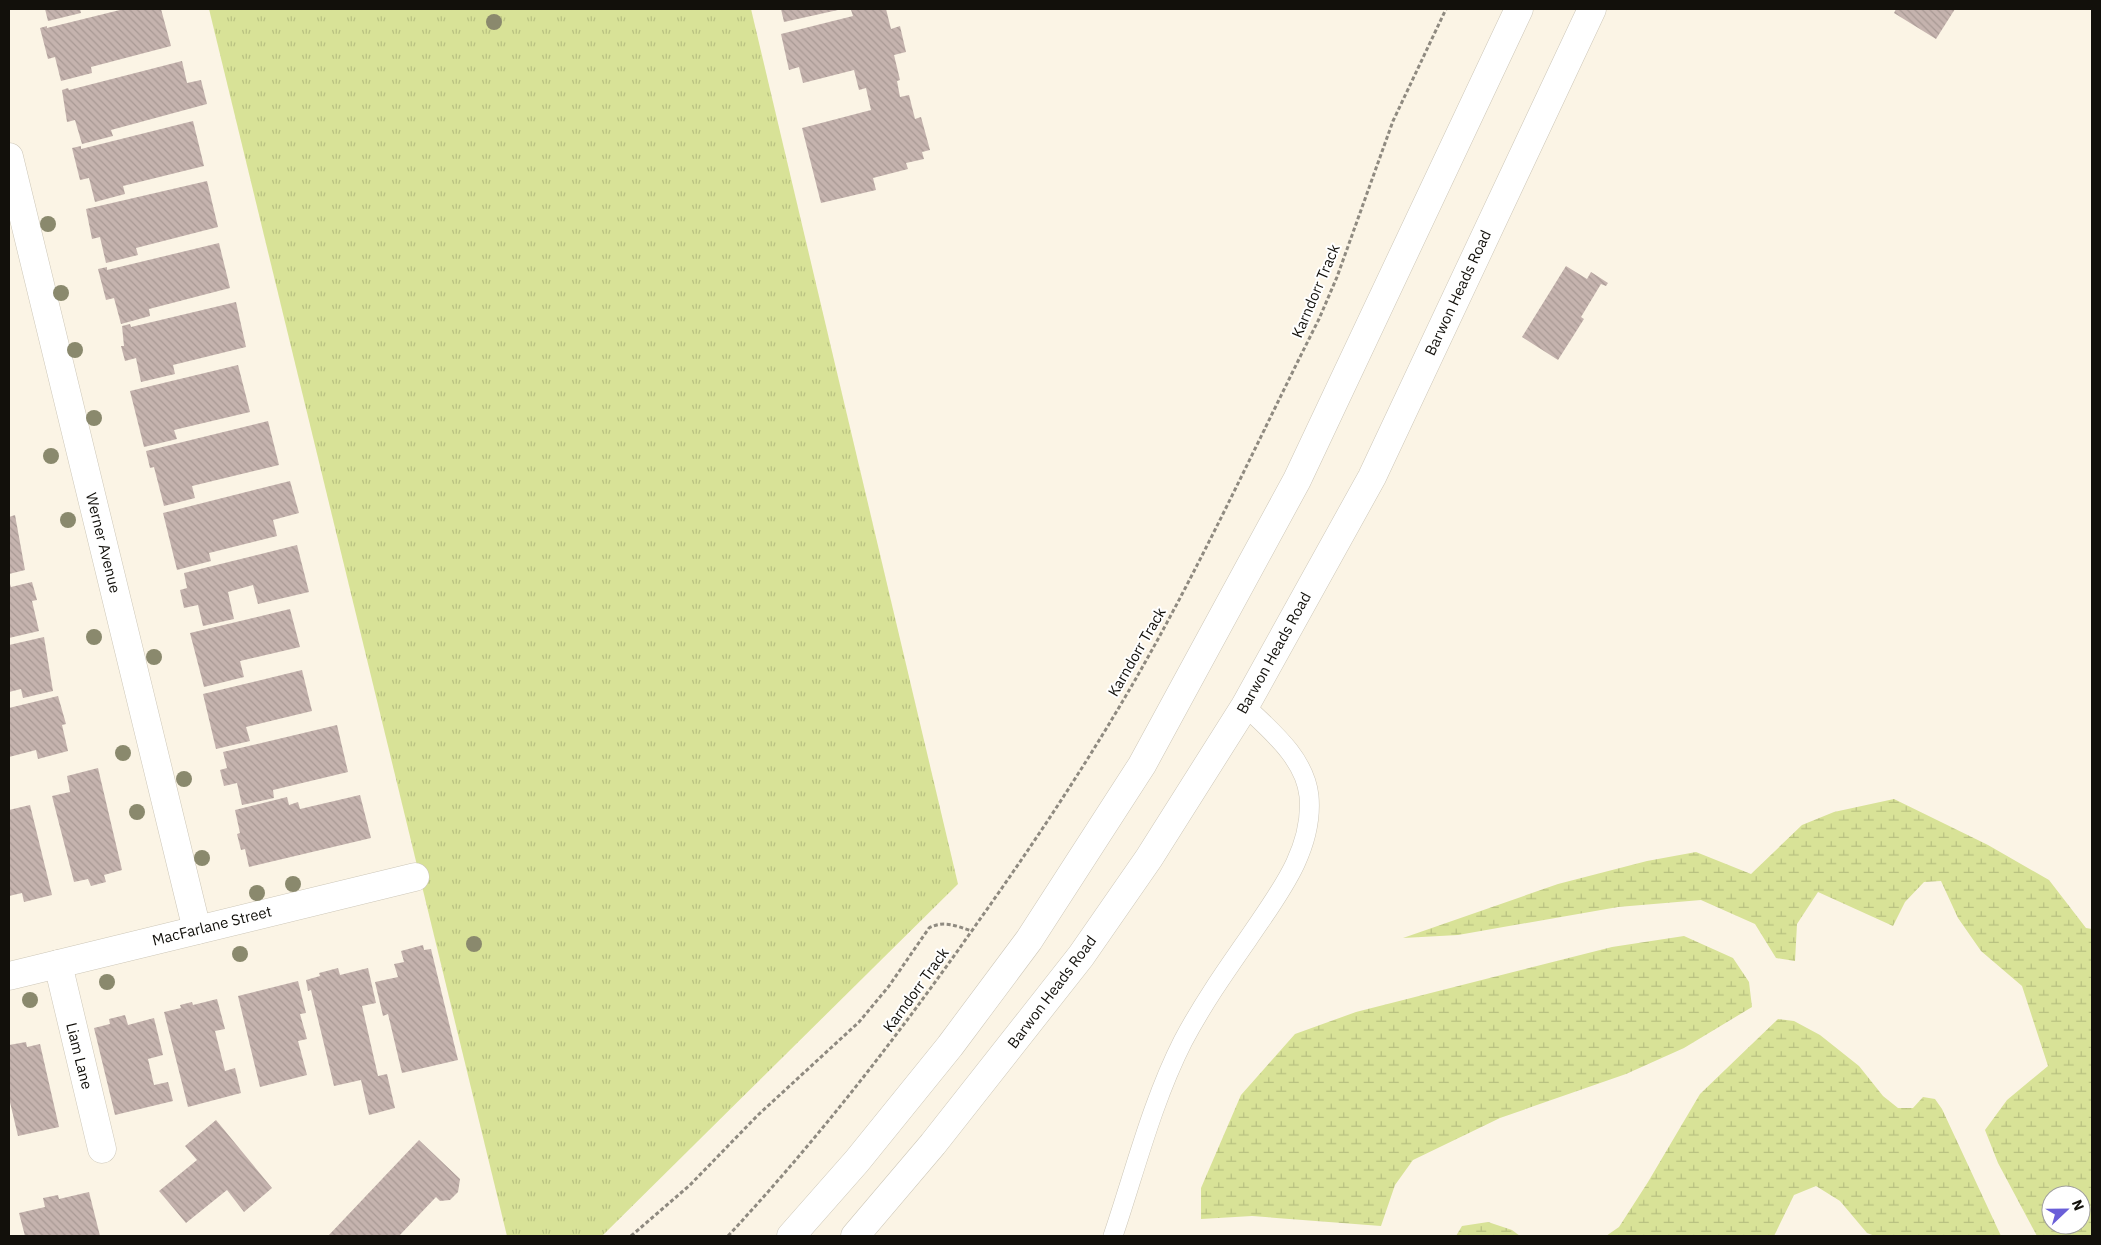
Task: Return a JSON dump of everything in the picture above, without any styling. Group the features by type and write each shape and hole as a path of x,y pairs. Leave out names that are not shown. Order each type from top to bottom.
{"main road":[{"path":"791,1236 857,1161 950,1046 1029,940 1142,765 1297,480 1520,9"},
{"name":"Barwon Heads Road","path":"855,1236 932,1144 1081,956 1148,858 1244,706 1372,477 1592,9"},
{"name":"Werner Avenue","path":"9,157 197,930"},
{"name":"MacFarlane Street","path":"9,976 415,877"},
{"name":"Liam Lane","path":"58,964 102,1149"}],"lane":[{"path":"1114,1236 1169,1072 1205,1003 1284,885 1305,838 1309,807 1304,777 1285,746 1244,706"}],"path":[{"name":"Karndorr Track","path":"728,1236 885,1052 1016,868 1093,751 1177,606 1322,311 1337,278 1393,121 1446,9"},
{"path":"631,1236 690,1185 758,1115 859,1022 889,986 929,928 938,923 947,923 972,931"}],"green space":[{"path":"209,9 751,9 958,884 602,1236 507,1236"},
{"path":"1894,799 1988,845 2049,880 2086,928 2092,929 2092,1236 2037,1236 1998,1163 1985,1130 2007,1100 2048,1066 2022,986 1981,951 1958,918 1941,881 1924,882 1905,902 1893,926 1818,892 1797,924 1795,961 1776,958 1755,924 1701,900 1618,907 1458,935 1403,938 1558,884 1647,861 1696,852 1751,874 1802,825 1834,812"},
{"path":"1684,936 1733,958 1749,982 1752,1007 1684,1048 1626,1074 1500,1118 1413,1160 1395,1185 1381,1226 1252,1216 1201,1219 1201,1188 1241,1095 1295,1034 1356,1012 1612,947"},
{"path":"1778,1019 1794,1021 1820,1035 1859,1066 1883,1096 1898,1108 1913,1108 1923,1097 1935,1099 1942,1109 2001,1236 1875,1236 1867,1233 1840,1201 1816,1186 1794,1195 1774,1236 1606,1236 1619,1227 1700,1094"},
{"path":"1488,1222 1512,1230 1520,1236 1456,1236 1462,1226"}],"building":[{"path":"45,9 80,9 81,13 48,21"},
{"path":"124,9 161,9 171,46 91,67 92,73 61,81 55,57 48,59 40,28 47,26 47,28"},
{"path":"781,9 838,9 838,10 784,22"},
{"path":"886,9 891,29 900,26 906,52 894,55 900,80 897,81 900,97 909,95 915,119 921,117 930,150 922,152 924,159 906,163 908,169 873,178 876,190 821,203 802,128 871,110 866,88 859,90 854,70 803,83 799,67 789,70 781,34 853,16 851,10"},
{"path":"1896,9 1955,9 1936,39 1894,13"},
{"path":"182,61 187,83 201,80 207,104 111,130 113,136 82,144 75,120 67,122 62,90 68,88 69,90"},
{"path":"193,121 204,166 123,186 125,194 95,202 89,178 80,180 72,148 81,146 81,149"},
{"path":"207,181 218,227 136,248 138,255 106,263 100,237 92,239 86,209"},
{"path":"219,243 230,288 149,309 150,316 121,324 114,298 106,300 98,269 107,267 107,270"},
{"path":"1566,266 1587,279 1591,272 1608,283 1606,286 1601,284 1581,317 1584,319 1558,360 1522,337"},
{"path":"236,302 246,347 173,365 175,374 141,382 136,358 125,361 121,346 124,346 122,326 130,324 131,327"},
{"path":"238,365 250,412 174,430 177,439 144,447 130,391"},
{"path":"268,421 279,465 192,486 195,498 164,506 154,467 150,468 146,451"},
{"path":"290,481 299,513 273,520 277,536 209,553 211,561 177,570 163,513"},
{"path":"15,515 25,570 9,574 9,517"},
{"path":"297,545 309,592 258,604 253,585 228,592 234,619 203,626 198,605 184,608 180,590 187,588 184,573"},
{"path":"9,581 11,587 32,582 37,600 32,601 39,631 9,638"},
{"path":"290,609 300,647 240,661 244,677 204,687 190,633"},
{"path":"44,637 53,691 23,698 21,689 9,692 9,645"},
{"path":"302,670 312,711 246,727 250,741 216,749 203,694"},
{"path":"58,696 66,724 62,725 68,751 38,759 36,750 9,757 9,708"},
{"path":"337,725 348,772 273,790 274,798 242,805 237,783 224,786 220,770 227,768 223,752"},
{"path":"98,768 122,870 104,875 106,882 91,886 88,879 74,882 52,796 70,792 67,776"},
{"path":"360,795 371,838 249,867 245,849 241,850 237,834 240,833 235,810 287,797 289,805 298,802 300,809"},
{"path":"30,805 52,895 24,902 22,893 9,896 9,810"},
{"path":"423,945 424,950 431,949 458,1060 402,1073 388,1014 383,1016 375,982 398,977 394,964 404,962 401,951"},
{"path":"338,968 340,975 368,968 376,1003 362,1006 378,1076 387,1074 395,1108 369,1115 361,1080 334,1086 311,990 308,991 306,980 320,976 319,973"},
{"path":"298,981 306,1013 300,1014 307,1039 298,1041 307,1075 260,1087 238,996"},
{"path":"217,999 225,1029 215,1031 225,1071 235,1068 241,1093 188,1107 164,1012 181,1008 180,1005 192,1002 193,1005"},
{"path":"125,1015 128,1025 154,1018 163,1055 148,1059 154,1085 168,1082 173,1101 115,1115 94,1028 110,1024 109,1019"},
{"path":"26,1042 27,1047 40,1044 59,1127 18,1136 9,1098 9,1045"},
{"path":"216,1120 272,1188 244,1212 227,1190 186,1223 159,1191 197,1160 185,1146"},
{"path":"419,1140 460,1179 458,1192 450,1200 440,1201 436,1197 399,1236 328,1236"},
{"path":"89,1192 100,1236 25,1236 19,1213 45,1207 43,1198 58,1195 59,1199"}]}
